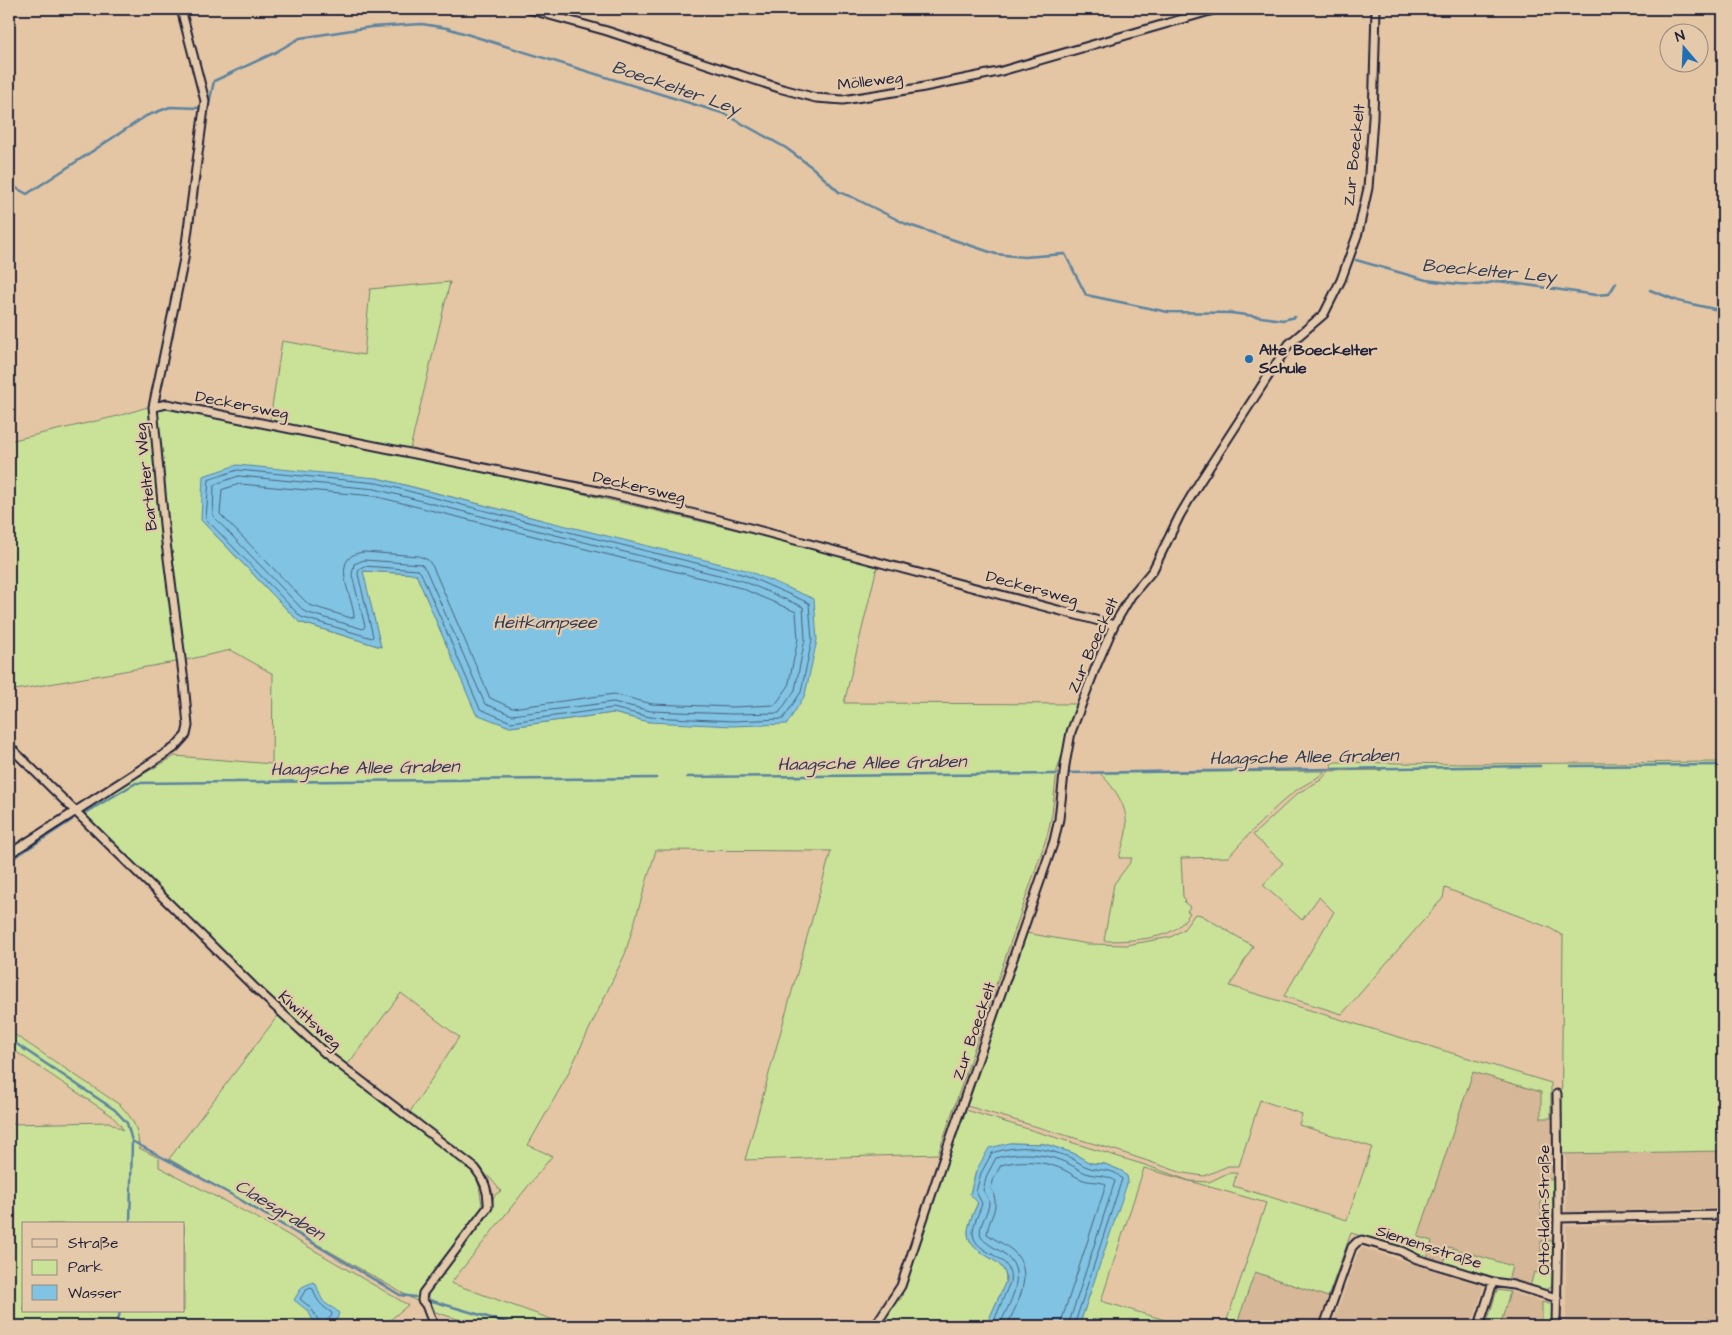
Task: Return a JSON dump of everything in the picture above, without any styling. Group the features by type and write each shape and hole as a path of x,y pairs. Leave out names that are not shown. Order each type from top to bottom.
{"street":[{"name":"Bartelter Weg","path":"9,854 174,748 186,735 188,726 152,407 184,259 205,101 181,9"},
{"name":"Mölleweg","path":"528,9 607,31 785,90 816,98 843,100 919,88 998,72 1217,9"},
{"name":"Zur Boeckelt","path":"875,1326 901,1286 944,1156 1054,841 1059,819 1071,732 1114,625 1131,596 1153,570 1190,499 1289,344 1324,314 1341,280 1358,233 1368,188 1376,9"},
{"name":"Deckersweg","path":"152,407 167,404 603,492 716,519 1114,625"},
{"name":"Kiwittsweg","path":"9,746 253,986 326,1054 475,1168 483,1178 489,1199 488,1207 423,1293 422,1300 426,1305 434,1326"},
{"name":"Otto-Hahn-Straße","path":"1556,1326 1558,1218 1557,1094"},
{"path":"1558,1218 1723,1215"},
{"name":"Siemensstraße","path":"1324,1326 1352,1247 1362,1240 1401,1250 1417,1259 1493,1282 1513,1285 1557,1298"},
{"name":"Siemensstraße","path":"1479,1326 1493,1282"}],"shaded area":[{"path":"1473,1071 1541,1092 1541,1117 1553,1118 1553,1179 1541,1179 1542,1218 1553,1218 1553,1241 1541,1242 1541,1275 1530,1287 1508,1281 1512,1266 1449,1247 1444,1263 1427,1258 1432,1242 1418,1237"},
{"path":"1723,1151 1723,1208 1566,1212 1566,1154"},
{"path":"1723,1222 1723,1326 1566,1326 1566,1226"},
{"path":"1363,1248 1484,1286 1471,1326 1332,1326 1358,1252"},
{"path":"1255,1271 1328,1297 1318,1326 1236,1326"},
{"path":"1510,1292 1542,1302 1542,1326 1500,1326"}],"green space":[{"path":"450,282 409,453 878,563 844,703 1079,704 1057,770 1052,814 1047,836 938,1154 745,1160 831,851 656,850 625,954 566,1078 528,1145 552,1156 451,1283 570,1326 480,1326 435,1312 428,1295 433,1282 470,1235 495,1195 501,1191 490,1178 408,1115 459,1037 401,993 345,1068 254,984 78,811 175,756 272,764 273,674 231,650 181,661 9,691 9,441 118,416 161,403 270,420 282,341 364,355 370,289","holes":["377,478 542,520 649,722 613,713 510,727 476,713 416,574 362,571 381,647 299,622 201,520"]},
{"path":"1335,762 1460,764 1723,762 1723,1151 1561,1154 1563,936 1550,928 1445,888 1443,898 1342,1014 1284,996 1334,912 1319,897 1302,920 1263,885 1283,863 1253,835 1298,793 1321,780 1329,771 1382,770 1332,769 1331,764"},
{"path":"1325,771 1286,798 1228,857 1181,858 1183,897 1186,900 1184,902 1190,907 1187,911 1190,913 1176,928 1159,936 1149,938 1104,941 1114,884 1132,858 1119,858 1126,832 1125,815 1120,799 1100,773"},
{"path":"1195,914 1201,915 1253,946 1230,986 1551,1083 1551,1118 1541,1118 1541,1092 1473,1072 1418,1237 1432,1241 1427,1258 1406,1249 1351,1233 1328,1297 1255,1272 1236,1326 1225,1326 1266,1203 1144,1168 1101,1301 1185,1326 1079,1326 1127,1181 1127,1176 1122,1171 1105,1164 1090,1163 1073,1153 1045,1144 1010,1143 976,1171 970,1194 978,1202 969,1225 970,1241 981,1252 1001,1266 1005,1273 1006,1281 986,1326 879,1326 896,1300 900,1300 903,1294 900,1291 966,1110 1145,1165 1190,1181 1209,1182 1228,1173 1237,1173 1233,1186 1347,1220 1372,1147 1299,1125 1302,1114 1260,1100 1239,1166 1228,1166 1204,1176 1183,1173 1115,1150 967,1106 1026,933 1088,944 1127,945 1171,937 1184,929"},
{"path":"280,1013 474,1171 479,1186 483,1211 433,1277 418,1302 169,1159"},
{"path":"9,1031 120,1105 129,1115 134,1125 138,1135 139,1148 159,1158 159,1167 276,1228 408,1305 383,1326 9,1326 9,1124 109,1122 123,1130 111,1115 9,1047"},
{"path":"1541,1179 1553,1179 1553,1218 1541,1218"},
{"path":"1541,1241 1553,1241 1552,1286 1545,1291 1530,1287 1534,1272 1541,1274"},
{"path":"1449,1247 1512,1266 1508,1281 1444,1263"},
{"path":"1497,1290 1510,1292 1500,1326 1486,1326"},
{"path":"1542,1302 1553,1305 1553,1326 1542,1326"}],"water":[{"name":"Heitkampsee","path":"237,465 377,478 746,570 814,599 817,640 805,695 787,724 733,726 649,722 613,713 510,727 476,714 416,574 363,571 381,647 299,622 201,520 203,476"},
{"path":"1010,1143 1045,1144 1073,1153 1090,1163 1105,1164 1122,1171 1127,1176 1128,1181 1079,1326 986,1326 1006,1281 1005,1273 1001,1266 981,1252 970,1241 969,1225 978,1203 970,1194 976,1171 989,1148"},
{"path":"313,1282 316,1284 323,1301 339,1313 337,1319 327,1326 315,1324 308,1311 294,1300 302,1287"}],"waterway":[{"name":"Boeckelter Ley","path":"208,108 214,81 274,53 300,38 371,27 422,24 447,28 725,114 786,148 813,168 839,192 906,224 996,254 1024,257 1065,254 1086,295 1168,312 1231,313 1283,320 1295,317"},
{"name":"Boeckelter Ley","path":"9,184 27,194 146,116 170,107 199,108"},
{"name":"Boeckelter Ley","path":"1356,260 1426,280 1458,284 1479,285 1498,281 1596,295 1609,294 1616,283"},
{"name":"Boeckelter Ley","path":"1650,290 1678,301 1723,311"},
{"name":"Haagsche Allee Graben","path":"1571,766 1723,765"},
{"name":"Haagsche Allee Graben","path":"1068,773 1540,766"},
{"name":"Haagsche Allee Graben","path":"687,777 1057,774"},
{"name":"Haagsche Allee Graben","path":"83,814 136,783 656,778"},
{"name":"Haagsche Allee Graben","path":"9,861 72,820"},
{"path":"9,1039 115,1110 127,1123 132,1141 130,1222"},
{"name":"Claesgraben","path":"132,1141 234,1196 400,1295 415,1297"},
{"name":"Claesgraben","path":"429,1300 518,1326"},
{"path":"117,1326 120,1312"}],"place":[{"name":"Alte Boeckelter Schule","path":"1249,359"}]}
